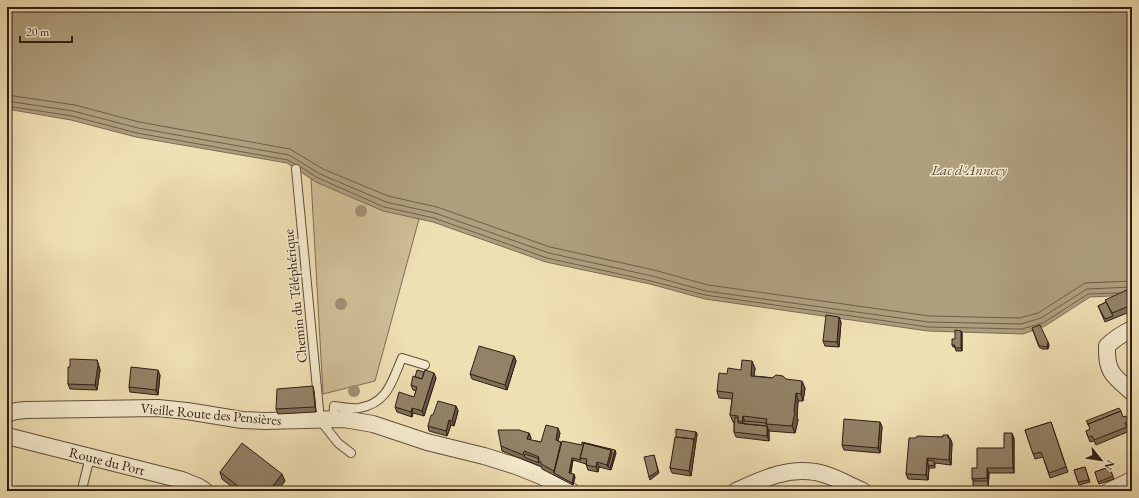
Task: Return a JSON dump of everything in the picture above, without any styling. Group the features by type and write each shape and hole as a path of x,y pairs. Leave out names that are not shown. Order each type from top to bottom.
{"street":[{"path":"1132,329 1121,334 1107,346 1109,368 1115,378 1132,392"},
{"name":"Vieille Route des Pensières","path":"7,414 26,410 158,408 242,420 265,421 327,419 373,424 427,442 484,456 529,471 570,491"},
{"name":"Route du Port","path":"7,436 182,480 205,491"},
{"path":"736,491 771,476 787,472 804,471 815,472 863,491"},
{"path":"1109,491 1132,480"}],"lane":[{"name":"Chemin du Téléphérique","path":"296,169 327,419"},
{"path":"351,453 338,444 327,419 334,406 358,408 375,403 386,393 402,358 425,365"},
{"path":"82,490 90,457"}],"shaded area":[{"path":"311,179 419,219 375,381 323,394"}],"water":[{"name":"Lac d'Annecy","path":"7,7 1132,7 1132,295 1090,297 1045,326 1023,334 928,331 705,299 650,284 546,262 433,222 383,211 316,182 287,163 136,137 71,120 7,109"}],"building":[{"path":"1131,288 1132,305 1112,313 1105,300"},
{"path":"1106,302 1113,316 1105,319 1098,306"},
{"path":"826,315 839,317 837,342 823,341"},
{"path":"1040,325 1048,342 1047,347 1039,345 1032,328"},
{"path":"955,330 961,331 961,348 955,348 955,345 952,345 952,339 955,339"},
{"path":"479,346 514,356 505,385 470,374"},
{"path":"70,359 97,360 98,365 95,385 68,384 68,367 70,367"},
{"path":"742,360 752,361 751,376 772,378 776,375 783,376 786,379 802,381 801,394 796,393 795,412 792,426 766,424 767,419 743,416 742,422 738,421 738,416 730,415 733,393 717,391 719,373 727,374 728,368 741,370"},
{"path":"131,367 158,370 156,390 129,387"},
{"path":"417,370 424,372 422,379 415,377"},
{"path":"425,370 434,373 422,411 412,408 411,412 395,407 399,392 414,397 417,387 411,385 413,376 422,379"},
{"path":"313,386 315,407 276,409 277,389"},
{"path":"438,401 456,406 452,421 449,420 446,431 428,426 431,415 433,415"},
{"path":"1119,408 1121,411 1088,424 1089,426 1086,421"},
{"path":"1121,411 1123,417 1126,416 1128,421 1125,423 1127,427 1094,440 1092,436 1088,437 1086,431 1090,429 1088,424"},
{"path":"735,417 738,418 738,423 767,426 767,436 734,432"},
{"path":"844,419 880,422 878,448 842,445"},
{"path":"744,421 766,423 767,426 744,424"},
{"path":"1051,422 1066,467 1049,473 1041,452 1033,454 1025,430"},
{"path":"1129,424 1131,428 1128,429 1126,425"},
{"path":"546,425 558,428 556,440 561,442 554,471 541,464 541,462 538,461 539,457 524,451 523,455 501,446 498,430 519,430 529,433 527,439 541,442"},
{"path":"676,429 696,432 694,441 694,439 676,437"},
{"path":"1004,433 1012,433 1013,468 987,468 987,478 972,479 972,468 977,468 977,448 1004,448"},
{"path":"943,435 948,435 948,438 950,438 949,460 927,458 926,475 906,474 909,438 916,438 917,436 943,437"},
{"path":"675,437 694,439 689,471 670,468"},
{"path":"562,441 582,445 582,442 615,450 610,468 608,467 612,453 611,450 584,443 580,458 581,460 572,458 569,473 574,474 572,483 554,473"},
{"path":"242,443 282,474 269,491 244,491 220,472"},
{"path":"584,443 611,450 607,465 597,462 596,467 586,465 587,459 580,458"},
{"path":"525,454 539,459 539,463 524,457"},
{"path":"654,455 658,471 649,477 644,457"},
{"path":"928,460 934,461 934,466 928,465"},
{"path":"1085,467 1089,480 1078,482 1074,470"},
{"path":"1109,467 1113,476 1098,482 1095,472"},
{"path":"973,481 988,481 988,491 973,491"}]}
